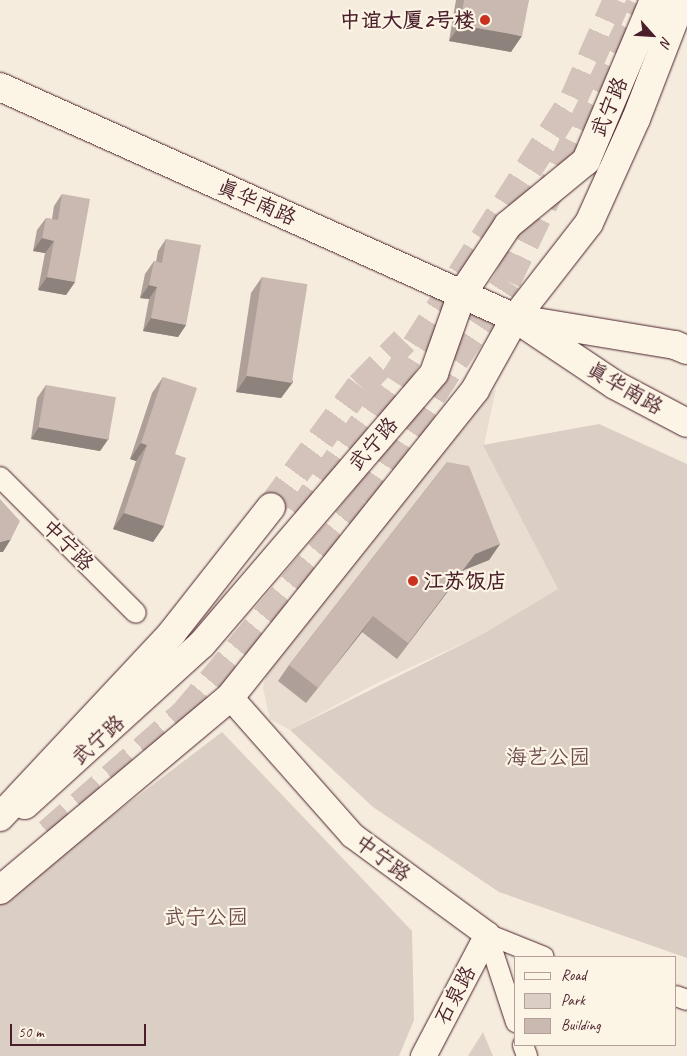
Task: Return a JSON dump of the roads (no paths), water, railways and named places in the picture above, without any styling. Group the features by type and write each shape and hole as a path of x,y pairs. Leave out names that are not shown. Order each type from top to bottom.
{"main road":[{"name":"武宁路","path":"0,828 208,637 434,373 462,294 508,225 586,161 654,0"},
{"name":"武宁路","path":"0,890 230,697 475,390 515,318 589,223 636,118 682,0"},
{"name":"真华南路","path":"0,86 515,318 615,385 687,422"},
{"name":"真华南路","path":"515,318 675,345 687,350"},
{"path":"0,817 172,633 271,507"}],"street":[{"name":"中宁路","path":"0,477 136,613"},
{"name":"中宁路","path":"230,697 352,835 487,934"},
{"path":"487,934 542,956"},
{"path":"487,934 514,1016"},
{"name":"石泉路","path":"423,1056 487,934"}],"tunnel":[{"path":"298,515 393,381 574,98 617,0"},
{"path":"48,833 184,714 363,501 507,281 639,5"},
{"path":"271,507 360,386 404,341"}],"place":[{"name":"中谊大厦2号楼","path":"485,20"},
{"name":"江苏饭店","path":"413,581"}],"park label":[{"name":"海艺公园","path":"548,757"},
{"name":"武宁公园","path":"206,917"}]}
